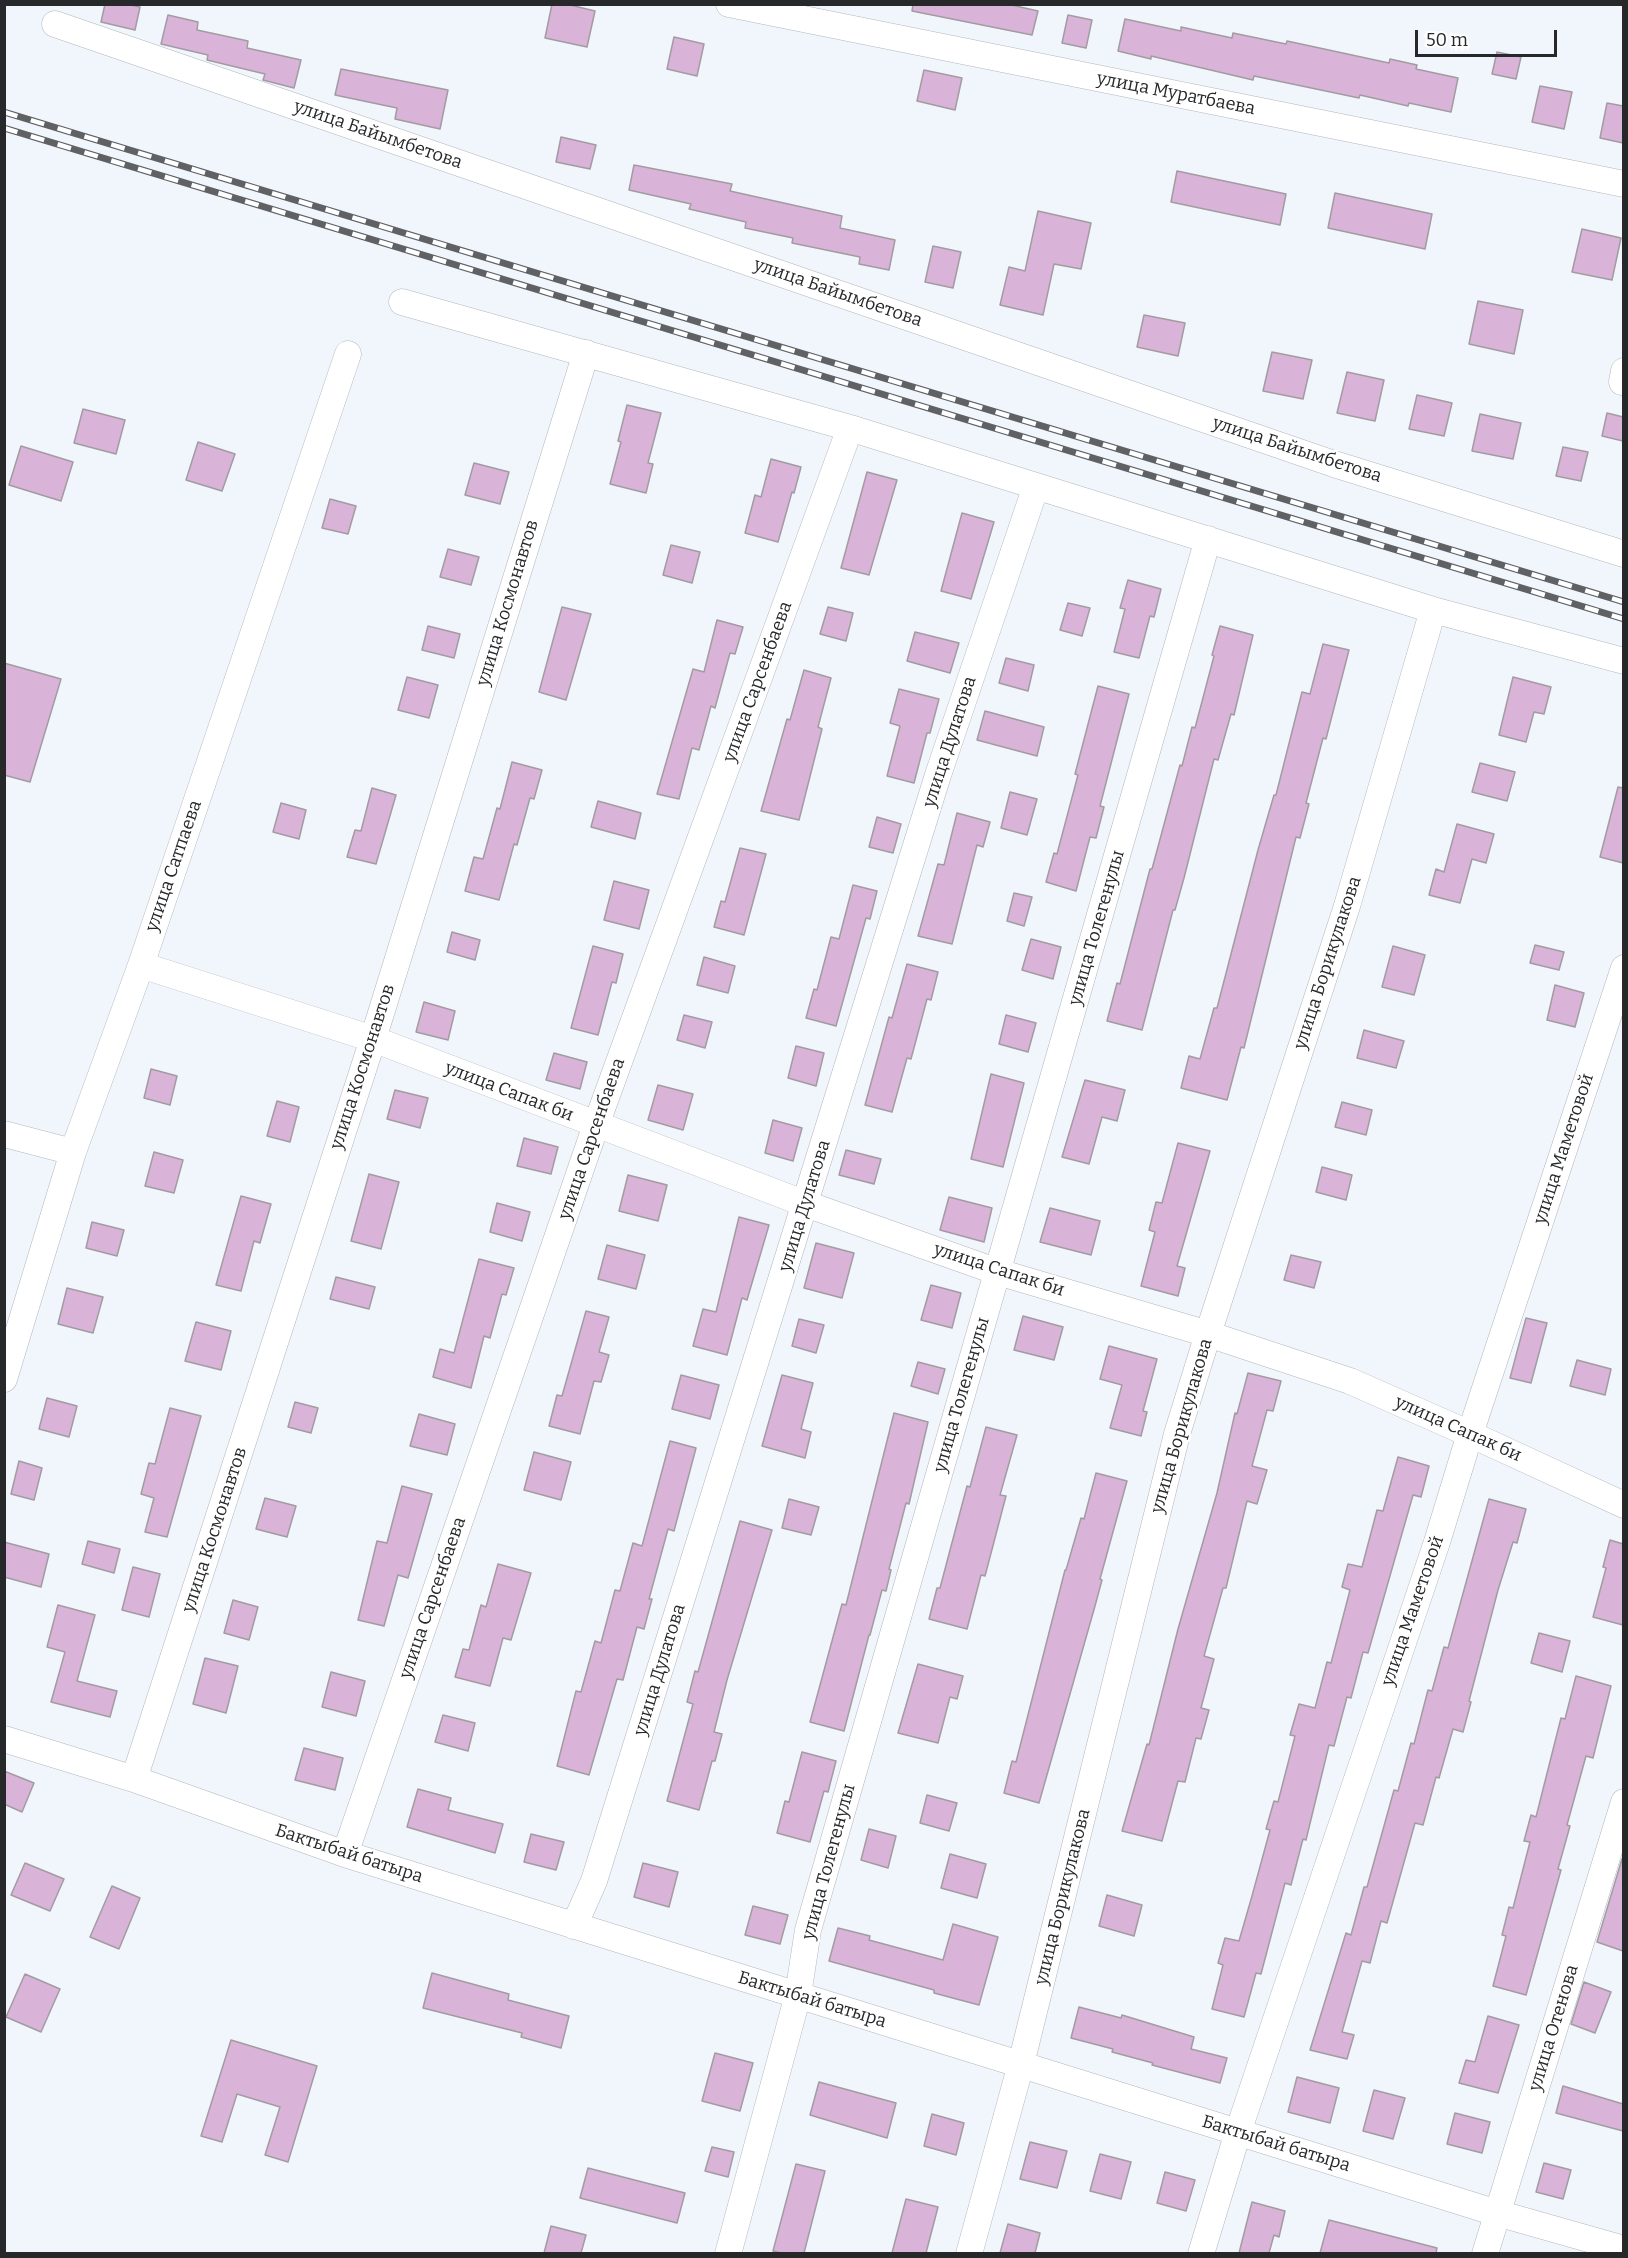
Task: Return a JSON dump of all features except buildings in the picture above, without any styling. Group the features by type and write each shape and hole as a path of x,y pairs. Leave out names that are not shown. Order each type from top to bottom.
{"street":[{"name":"улица Муратбаева","path":"729,4 1623,184"},
{"name":"улица Байымбетова","path":"55,24 1334,464 1623,554"},
{"path":"402,302 850,428 1433,610 1623,661"},
{"name":"улица Космонавтов","path":"134,1779 373,1039 586,353"},
{"name":"улица Сатпаева","path":"4,1379 74,1152 141,964 348,354"},
{"name":"улица Сарсенбаева","path":"345,1854 596,1125 850,428"},
{"name":"улица Дулатова","path":"574,1926 594,1881 938,775 1036,486"},
{"name":"улица Толегенулы","path":"728,2253 798,1995 808,1930 1208,539"},
{"name":"улица Борикулакова","path":"969,2253 1021,2064 1177,1434 1347,906 1433,610"},
{"name":"улица Сапак би","path":"141,964 373,1039 806,1204 998,1272 1208,1334 1350,1381 1623,1505"},
{"name":"улица Маметовой","path":"1201,2253 1238,2132 1437,1542 1470,1434 1623,968"},
{"path":"4,1134 74,1152"},
{"name":"Бактыбай батыра","path":"4,1739 134,1779 345,1854 1497,2213 1623,2249"},
{"name":"улица Отенова","path":"1485,2253 1623,1802"}],"railway":[{"path":"4,112 1624,602"},
{"path":"4,128 1624,619"}]}
